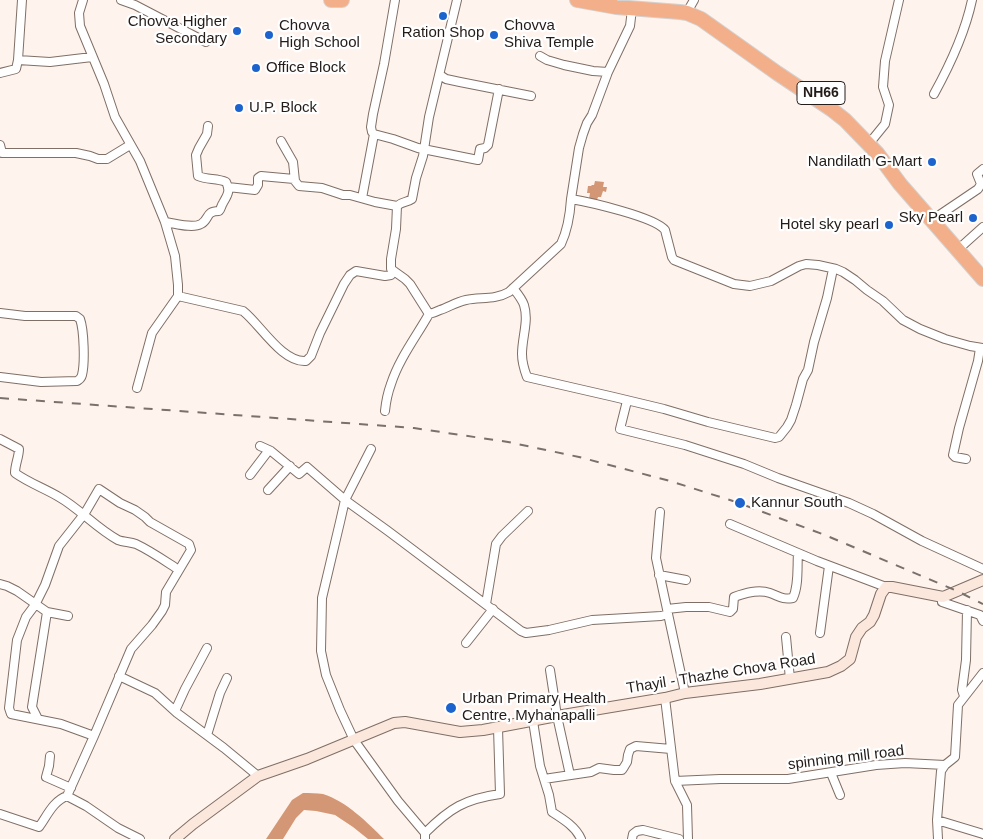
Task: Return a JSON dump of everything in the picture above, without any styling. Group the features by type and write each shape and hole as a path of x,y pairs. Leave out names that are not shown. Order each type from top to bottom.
{"highway":[{"path":"331,0 342,0"},
{"path":"577,0 616,7 632,6 687,13 700,19 831,109 845,120 877,153 900,184 983,279"},
{"name":"NH66","path":"609,0 632,6 692,4 699,11 821,93 847,112 983,268"}],"street":[{"path":"0,73 16,69 22,0"},
{"path":"83,0 79,13 80,26 104,84 115,117 140,162 164,222 175,256 178,296 152,333 137,388"},
{"path":"121,0 135,5 206,42"},
{"path":"362,198 374,134 371,127 373,114 395,0"},
{"path":"429,314 410,284 391,269 390,264 396,228 397,206 401,202 412,199 457,0"},
{"path":"872,140 885,124 889,104 883,87 885,61 899,0"},
{"path":"934,94 958,45 972,0"},
{"path":"385,411 391,382 429,314 442,310 449,305 467,300 502,296 561,244 570,218 579,148 608,72 630,26 632,6"},
{"path":"540,56 564,65 608,72"},
{"path":"18,60 50,62 92,57"},
{"path":"440,74 446,79 531,96"},
{"path":"374,134 424,149 478,160 480,149 488,145 499,89"},
{"path":"164,222 185,225 203,223 212,211 220,210 226,199 228,194 226,182 198,176 196,155 207,134 208,126"},
{"path":"281,141 293,162 294,180 299,186 322,188 343,195 397,206"},
{"path":"0,145 2,153 76,153 98,159 107,159 130,145"},
{"path":"938,216 978,189 981,184 977,174 983,170"},
{"path":"228,187 255,190 260,176 294,180"},
{"path":"571,199 647,218 662,226 674,260 734,284 757,285 771,281 799,266 806,264 818,265 843,272 884,301 903,320 920,329 945,339 982,348 958,428 953,455 966,459"},
{"path":"963,245 983,227"},
{"path":"513,288 522,300 525,308 522,353 523,367 527,377 664,409 700,420 775,438 779,437 791,420 803,379 808,370 814,342 828,298 833,269"},
{"path":"178,296 243,311 288,356 296,361 306,361 311,356 320,333 350,275 356,271 385,276 391,275 394,271"},
{"path":"0,313 26,316 76,316 82,324 83,355 81,377 77,382 41,382 0,377"},
{"path":"626,401 620,429 685,445 744,464 849,503 922,541 983,569"},
{"path":"0,439 19,449 15,472 24,480 58,496 119,541 138,545 179,570"},
{"path":"260,446 269,450 299,474 307,467 345,500 526,633 549,630 592,620 661,616 667,612 689,607 709,607 730,612 734,597 744,593 764,592 786,599 793,598 795,594 798,553"},
{"path":"371,449 345,500 322,598 320,651 326,675 340,710 354,740 424,836 435,823 456,806 483,796 500,794 498,728"},
{"path":"250,475 269,450"},
{"path":"268,490 290,466"},
{"path":"0,814 39,827 55,803 67,796 94,736 131,649 162,612 165,605 166,592 191,550 189,544 150,522 135,510 120,503 99,489 84,515 59,546 35,605 26,617 17,640 9,708 11,714 61,724 94,736"},
{"path":"466,644 489,607 496,544 528,511"},
{"path":"660,512 656,558 685,693"},
{"path":"730,524 829,566 886,587 892,586 942,597 983,580"},
{"path":"820,633 829,566"},
{"path":"659,575 686,580"},
{"path":"0,584 17,591 47,612 68,616"},
{"name":"Thayil - Thazhe Chova Road","path":"175,839 258,776 307,759 394,723 405,722 460,732 483,730 685,693 760,684 828,672 850,659 856,637 862,628 870,622 881,594 886,587"},
{"path":"942,597 942,602 980,615 983,621"},
{"path":"965,695 962,690 966,660 967,610"},
{"path":"38,719 32,707 47,612"},
{"path":"786,637 790,679"},
{"path":"175,711 207,648"},
{"path":"550,670 557,716 570,775"},
{"path":"938,839 937,820 940,771 956,757 958,705 983,673"},
{"path":"119,676 155,693 258,776"},
{"path":"207,735 220,693 227,678"},
{"path":"665,698 675,781 687,805 688,839"},
{"path":"533,721 540,766 552,812 578,832 581,839"},
{"path":"544,779 591,772 599,768 622,770 627,762 630,749 636,746 671,749"},
{"path":"50,756 46,777 71,788"},
{"name":"spinning mill road","path":"675,781 788,779 876,765 905,763 945,765"},
{"path":"831,772 840,795"},
{"path":"67,796 86,806 118,828 140,839"},
{"path":"937,820 983,834"},
{"path":"632,839 633,834 643,830 679,839"}],"shaded area":[{"path":"595,181 604,182 603,187 607,187 606,192 603,191 601,197 598,197 597,200 589,199 590,193 587,193 588,186 594,185"},
{"path":"303,793 316,793 332,797 356,813 384,839 368,839 335,815 304,810 296,818 283,839 266,839 292,800"}],"railway":[{"path":"0,398 414,428 508,442 579,457 670,481 736,502 825,535 957,591 983,604"}],"place":[{"name":"Ration Shop","path":"443,16"},
{"name":"Chovva Higher Secondary","path":"237,31"},
{"name":"Chovva High School","path":"269,35"},
{"name":"Chovva Shiva Temple","path":"494,35"},
{"name":"Office Block","path":"256,68"},
{"name":"U.P. Block","path":"239,108"},
{"name":"Nandilath G-Mart","path":"932,162"},
{"name":"Sky Pearl","path":"973,218"},
{"name":"Hotel sky pearl","path":"889,225"},
{"name":"Kannur South","path":"740,503"},
{"name":"Urban Primary Health Centre, Myhanapalli","path":"451,708"}]}
